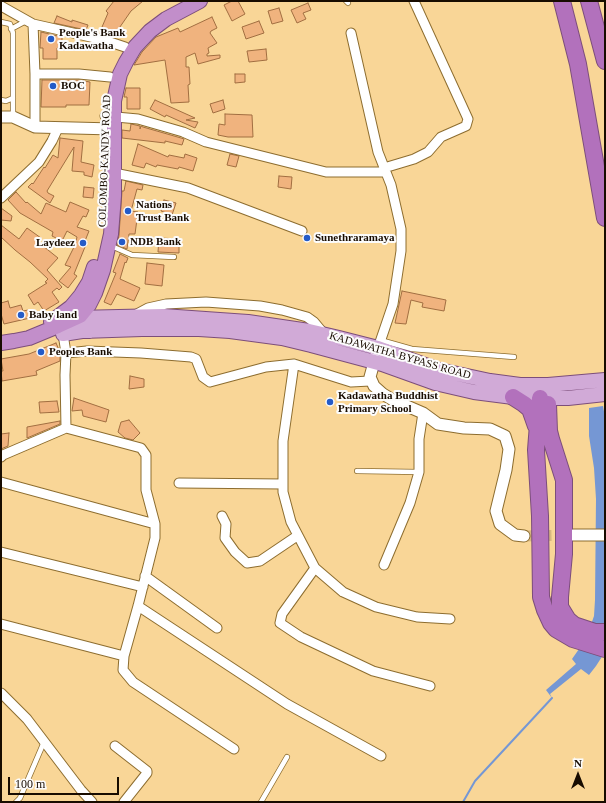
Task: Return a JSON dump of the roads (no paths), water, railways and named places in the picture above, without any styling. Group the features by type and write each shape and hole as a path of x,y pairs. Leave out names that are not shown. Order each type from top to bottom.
{"highway":[{"name":"COLOMBO-KANDY ROAD","path":"1,342 7,343 29,338 75,318 85,311 95,293 109,245 112,218 114,174 106,97 110,77 125,47 140,28 180,1"},
{"name":"COLOMBO-KANDY ROAD","path":"78,299 87,287 94,268 102,230 109,123 118,80 135,47 145,36 161,22 200,1"},
{"path":"562,1 578,64 605,218"},
{"path":"589,1 605,60"},
{"path":"75,318 78,299"},
{"path":"1,342 54,321 78,299"},
{"name":"COLOMBO-KANDY ROAD","path":"63,334 71,327 75,318"},
{"path":"1,352 31,346 63,334"},
{"path":"544,392 537,430 536,450 540,516 541,597 551,623 574,625 595,632 605,632"},
{"path":"544,392 551,439 564,480 564,554 560,597 562,625 573,638 605,649"},
{"path":"513,397 530,409 537,430"}],"main road":[{"path":"95,293 95,304 102,313 110,317"},
{"name":"KADAWATHA BYPASS ROAD","path":"75,318 181,317 221,319 271,325 324,334 439,370 470,378 506,383 544,392 581,397 605,394"},
{"path":"75,318 80,327 90,331"},
{"name":"KADAWATHA BYPASS ROAD","path":"63,334 90,331 187,329 236,332 296,341 377,350 422,379 452,388 513,397 605,380"}],"street":[{"path":"1,117 12,117 35,127 58,128 138,119 183,132 206,142 326,172 385,170 428,152 441,137 466,126 468,119 414,1"},
{"path":"1,6 30,22 104,40 125,47"},
{"path":"30,22 35,74 35,127"},
{"path":"351,33 378,152 391,185 401,229 401,251 392,304 370,373 370,381 378,390 388,397 423,413 438,424 464,428 490,429 505,436 509,449 506,470 496,511 500,524 515,535 524,536"},
{"path":"35,74 84,74 110,77"},
{"path":"1,198 39,162 58,128"},
{"path":"114,174 188,188 302,231"},
{"path":"63,334 66,353 64,375 66,428"},
{"path":"66,353 87,351 192,356 196,359 202,376 210,382 266,367 294,364 351,382 370,381"},
{"path":"294,364 283,441 283,492 291,522 315,568 344,592 376,607 417,617 450,619"},
{"path":"384,565 410,503 419,472 419,439 423,413"},
{"path":"1,457 66,428 141,448 146,455 146,490 155,524 155,538 124,656 123,670 133,682 234,749"},
{"path":"1,482 155,524"},
{"path":"179,483 283,484"},
{"path":"222,516 226,524 225,538 235,552 247,563 260,561 297,536"},
{"path":"573,535 605,535"},
{"path":"1,552 143,587"},
{"path":"315,568 282,614 280,623 301,637 373,671 430,686"},
{"path":"145,576 217,628"},
{"path":"138,606 287,704 381,756"},
{"path":"1,624 124,656"},
{"path":"1,693 27,719 81,790 92,802"},
{"path":"115,746 147,771 147,774 124,802"}],"lane":[{"path":"1,22 10,24 12,33 12,117"},
{"path":"11,29 30,22"},
{"path":"1,100 6,101 12,98"},
{"path":"109,245 132,255 174,257"},
{"path":"377,350 412,349 514,357"},
{"path":"357,471 419,472"},
{"path":"16,802 20,798 44,742"},
{"path":"261,802 287,757"}],"water":[{"path":"603,406 605,417 605,652 589,675 581,669 550,694 552,698 546,690 576,664 572,659 586,639 594,616 596,499 594,468 589,436 589,408"}],"waterway":[{"path":"463,802 475,781 552,698"}],"tunnel":[{"path":"524,536 570,535"}],"place":[{"name":"People's Bank Kadawatha","path":"51,39"},
{"name":"BOC","path":"53,86"},
{"name":"Nations Trust Bank","path":"128,211"},
{"name":"Sunethraramaya","path":"307,238"},
{"name":"NDB Bank","path":"122,242"},
{"name":"Laydeez","path":"83,243"},
{"name":"Baby land","path":"21,315"},
{"name":"Peoples Bank","path":"41,352"},
{"name":"Kadawatha Buddhist Primary School","path":"330,402"}]}
